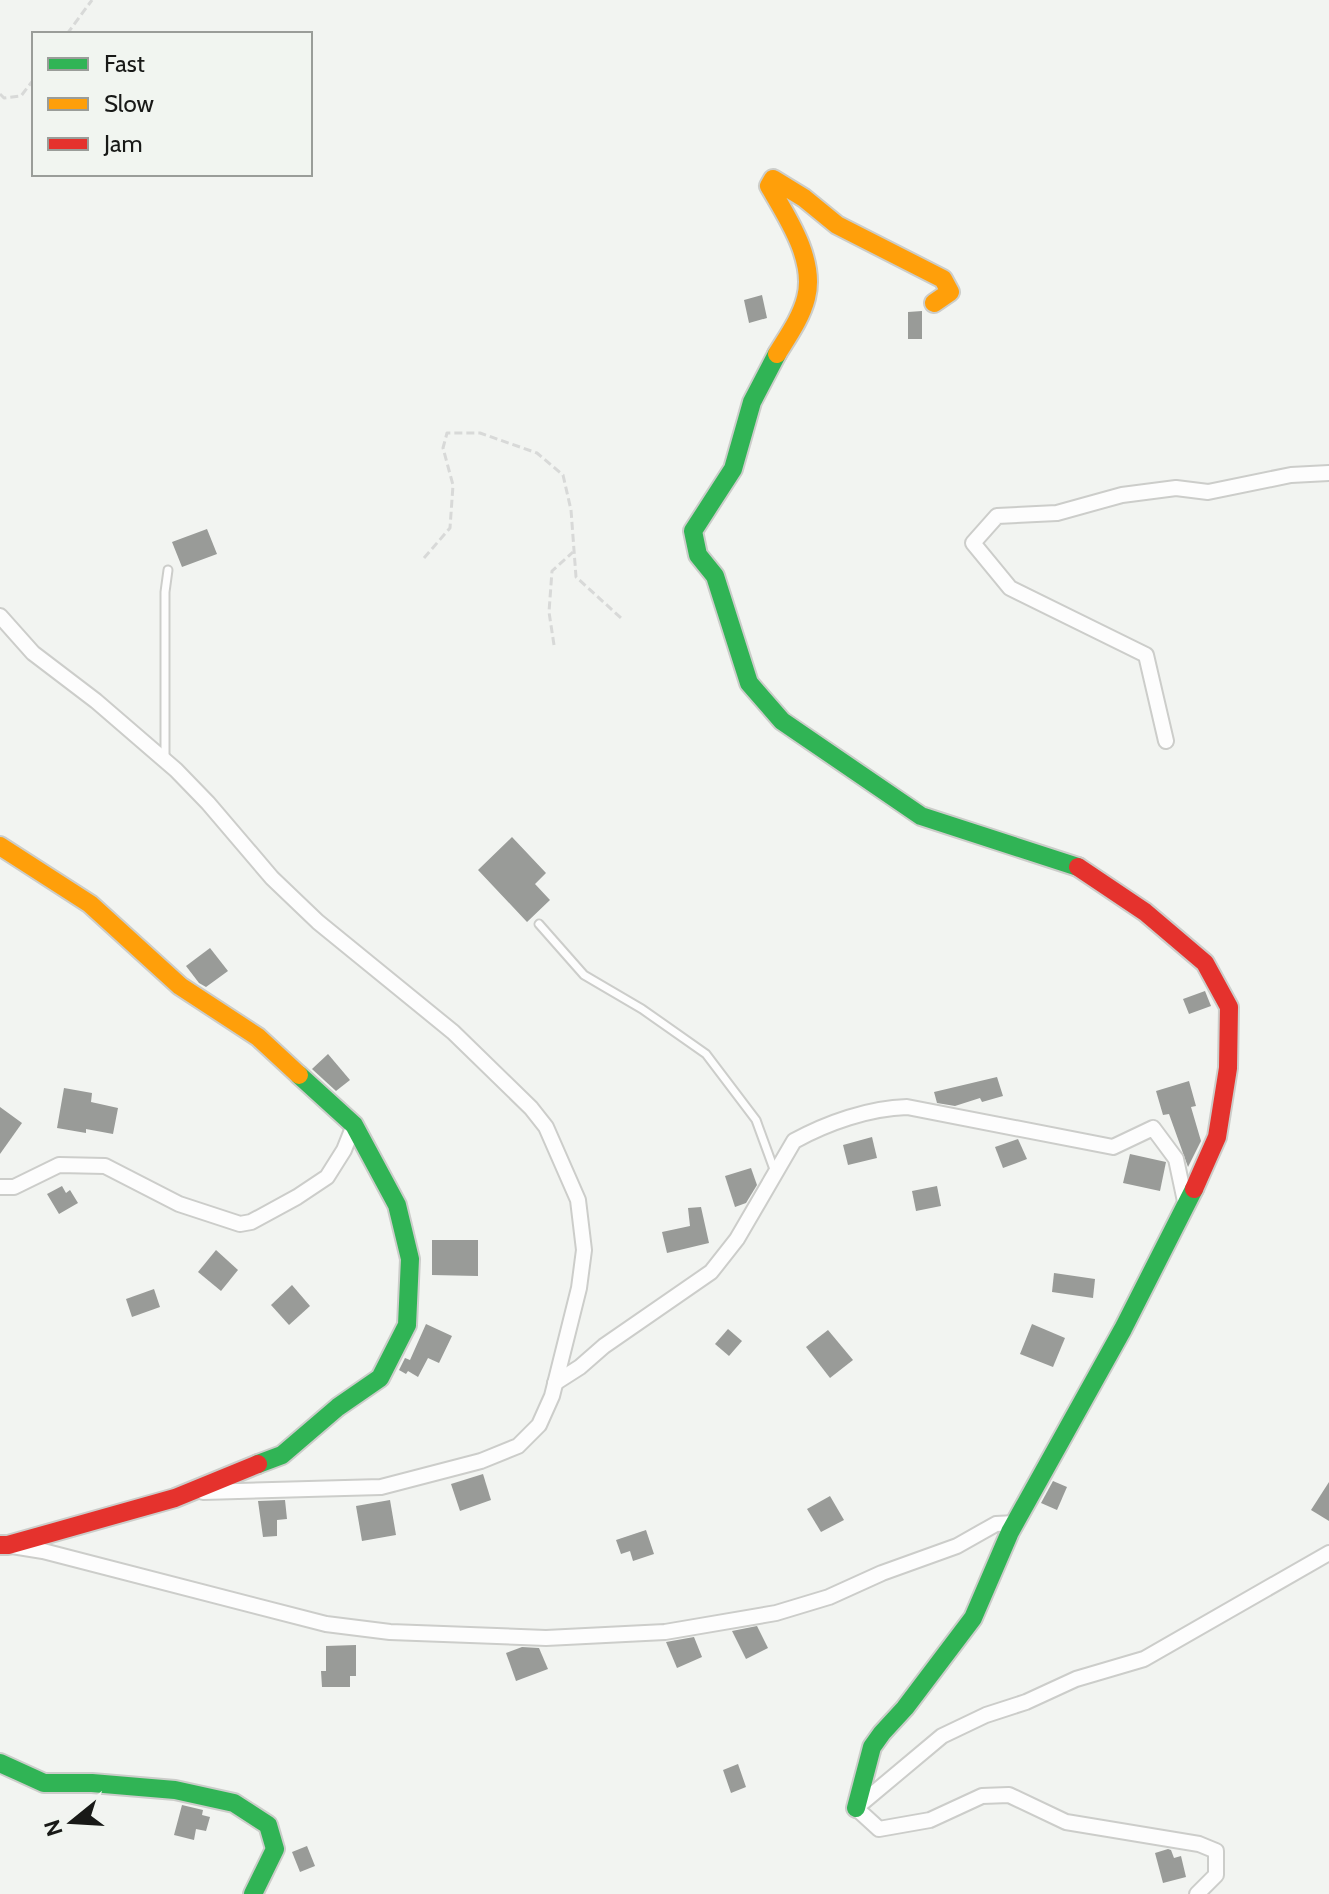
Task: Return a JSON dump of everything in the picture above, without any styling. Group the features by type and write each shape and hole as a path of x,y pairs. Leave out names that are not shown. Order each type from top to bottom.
{"street":[{"path":"856,1808 872,1747 891,1721 909,1708 914,1694 973,1618 1015,1523 1123,1329 1186,1207 1217,1137 1228,1068 1229,1007 1205,963 1145,912 1080,868 921,816 782,721 749,683 715,576 698,555 693,531 732,470 755,394 796,320 808,288 803,253 769,186 773,179 804,198 837,225 943,279 950,292 934,303"},
{"path":"1166,741 1146,655 1010,588 973,543 997,516 1057,513 1135,493 1176,488 1208,492 1291,475 1329,473"},
{"path":"0,616 33,653 165,760 208,803 272,878 356,955 453,1032 531,1108 546,1127 578,1200 584,1250 579,1288 555,1383 539,1425 518,1446 481,1461 381,1487 209,1491 4,1545"},
{"path":"0,846 90,904 180,986 258,1037 354,1125 397,1205 410,1259 407,1325 380,1378 338,1407 282,1455 175,1498"},
{"path":"555,1383 711,1272 737,1239 794,1141 810,1132 887,1107 907,1107 1113,1147 1153,1128 1176,1159 1186,1207"},
{"path":"0,1187 14,1187 59,1165 105,1166 179,1204 240,1224 251,1222 327,1177 344,1150 354,1125"},
{"path":"4,1545 43,1551 326,1624 390,1632 546,1638 665,1632 776,1613 829,1597 882,1573 957,1546 996,1524 1015,1523"},
{"path":"856,1808 942,1736 1076,1679 1144,1659 1329,1553"},
{"path":"0,1763 44,1783 92,1783 175,1790 234,1803 268,1825 275,1849 253,1894"},
{"path":"856,1808 879,1829 930,1820 982,1796 1009,1795 1066,1822 1199,1844 1216,1851 1216,1875 1197,1894"}],"lane":[{"path":"165,760 165,592 168,570"},
{"path":"539,924 584,975 642,1009 706,1054 756,1120 775,1172"}],"path":[{"path":"68,32 92,0"},
{"path":"0,94 4,98 21,96 32,82"},
{"path":"424,558 450,528 453,485 443,448 447,433 480,433 537,453 563,475 571,510 576,577 621,618"},
{"path":"554,645 549,612 552,571 573,552"}],"building":[{"path":"762,295 767,318 749,323 744,300"},
{"path":"922,311 922,339 908,339 908,312"},
{"path":"207,529 217,554 182,567 172,542"},
{"path":"512,837 546,873 535,884 550,900 527,922 478,870"},
{"path":"210,948 228,971 206,987 186,966"},
{"path":"1205,991 1211,1006 1189,1014 1183,999"},
{"path":"328,1054 350,1080 336,1091 312,1069"},
{"path":"997,1077 1003,1096 982,1102 980,1098 955,1106 937,1103 934,1092"},
{"path":"1189,1081 1196,1106 1191,1107 1201,1141 1188,1167 1169,1114 1163,1115 1156,1091"},
{"path":"64,1088 92,1093 91,1102 118,1108 113,1134 57,1128"},
{"path":"0,1107 22,1123 0,1154"},
{"path":"872,1137 877,1158 848,1165 843,1145"},
{"path":"1018,1139 1027,1159 1003,1168 995,1147"},
{"path":"1130,1154 1166,1162 1160,1191 1123,1183"},
{"path":"751,1168 757,1185 746,1203 735,1207 725,1176"},
{"path":"62,1186 66,1193 70,1190 78,1203 59,1214 47,1194"},
{"path":"937,1186 941,1206 916,1211 912,1191"},
{"path":"701,1207 709,1243 667,1253 662,1232 690,1226 688,1208"},
{"path":"432,1240 478,1240 478,1276 432,1275"},
{"path":"216,1250 238,1270 221,1291 198,1272"},
{"path":"1054,1273 1095,1279 1093,1298 1052,1292"},
{"path":"292,1285 310,1306 289,1325 271,1305"},
{"path":"154,1289 160,1307 132,1317 126,1299"},
{"path":"426,1324 452,1336 439,1363 428,1358 418,1377 408,1371 406,1374 399,1370 405,1358 410,1360"},
{"path":"1032,1324 1065,1338 1053,1367 1020,1354"},
{"path":"728,1329 742,1341 729,1356 715,1344"},
{"path":"828,1330 853,1360 830,1378 806,1347"},
{"path":"483,1474 491,1500 460,1511 451,1484"},
{"path":"1053,1481 1067,1487 1057,1510 1041,1503"},
{"path":"1329,1482 1329,1521 1311,1510"},
{"path":"830,1496 844,1520 821,1532 807,1509"},
{"path":"285,1500 287,1519 277,1520 277,1536 263,1537 258,1501"},
{"path":"390,1500 396,1535 362,1541 356,1506"},
{"path":"646,1530 654,1554 633,1561 630,1551 621,1554 616,1540"},
{"path":"757,1626 768,1648 746,1659 732,1631"},
{"path":"694,1637 702,1657 677,1668 666,1642"},
{"path":"356,1645 356,1676 350,1676 350,1687 322,1687 321,1671 326,1671 326,1646"},
{"path":"522,1647 539,1648 548,1669 516,1681 506,1653"},
{"path":"738,1764 746,1787 731,1793 723,1770"},
{"path":"182,1805 203,1810 202,1815 210,1817 206,1831 196,1829 194,1840 174,1835"},
{"path":"307,1846 315,1866 300,1872 292,1852"},
{"path":"1168,1849 1174,1858 1181,1856 1186,1877 1163,1883 1155,1853"}],"traffic: fast":[{"path":"777,354 752,402 733,469 693,531 698,555 715,576 749,683 782,721 921,816 1078,867"},
{"path":"258,1464 282,1455 338,1407 380,1378 407,1325 410,1259 397,1205 354,1125 299,1075"},
{"path":"856,1808 872,1747 973,1618 1010,1532 1123,1329 1194,1189"},
{"path":"0,1763 44,1783 92,1783 175,1790 234,1803 268,1825 275,1849 253,1894"}],"traffic: slow":[{"path":"777,354 801,313 808,284 798,239 769,186 773,179 804,198 837,225 943,279 950,292 934,303"},
{"path":"0,846 90,904 180,986 258,1037 299,1075"}],"traffic: jam":[{"path":"1078,867 1145,912 1205,963 1229,1007 1228,1068 1217,1137 1194,1189"},
{"path":"0,1545 175,1498 258,1464"}]}
